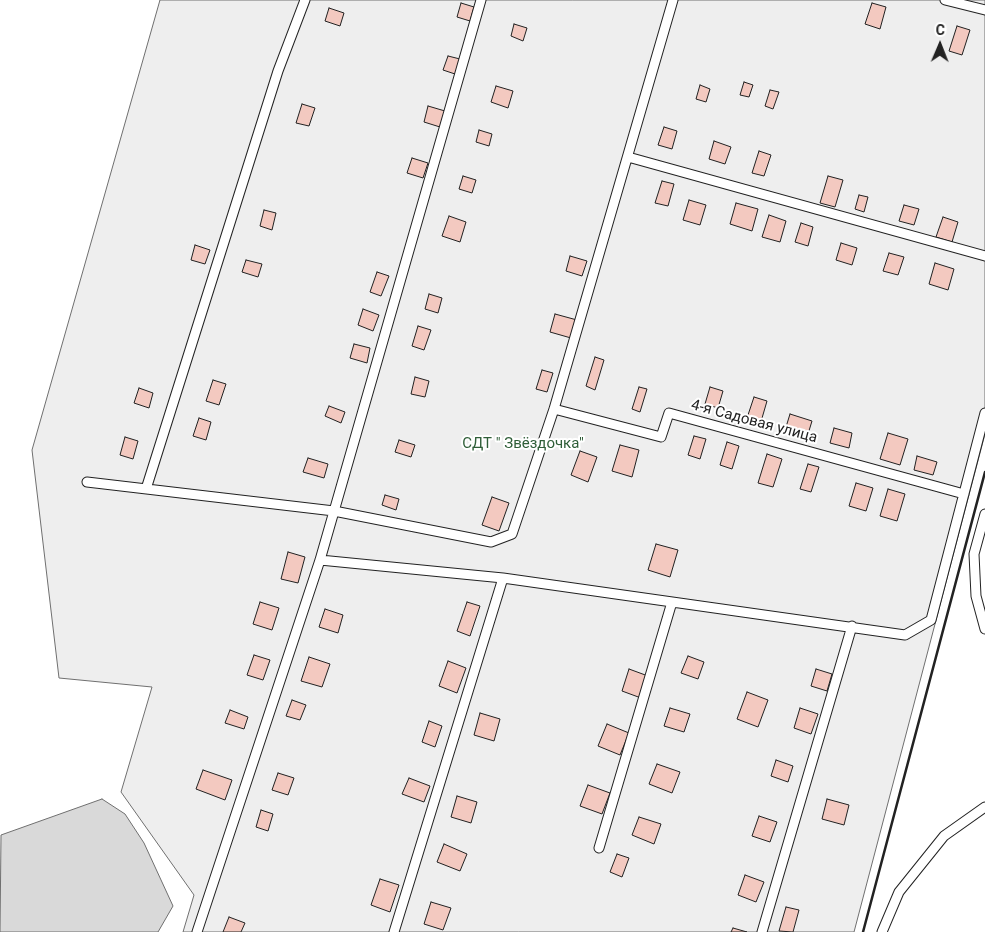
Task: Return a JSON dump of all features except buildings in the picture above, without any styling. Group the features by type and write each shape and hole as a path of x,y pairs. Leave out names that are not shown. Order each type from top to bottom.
{"lane":[{"path":"146,489 278,71 304,0"},
{"path":"197,932 320,560 481,0"},
{"path":"87,482 334,511 490,542 512,534 554,409 673,0"},
{"path":"945,0 985,10"},
{"path":"628,157 985,256"},
{"name":"4-я Садовая улица","path":"554,409 661,437 670,413 964,494"},
{"path":"320,560 503,578 905,635 930,620 985,413"},
{"path":"985,514 974,554 976,596 985,629"},
{"path":"394,932 503,578"},
{"path":"599,848 672,602"},
{"path":"762,932 852,626"},
{"path":"882,932 899,892 944,836 985,807"}],"green space":[{"name":"СДТ \" Звёздочка\"","path":"160,0 985,0 985,434 854,932 183,932 194,895 121,792 152,687 59,678 32,450"}],"shaded area":[{"path":"102,799 125,814 144,843 173,906 158,932 0,932 1,835"}],"wall":[{"path":"863,932 985,472"}]}
